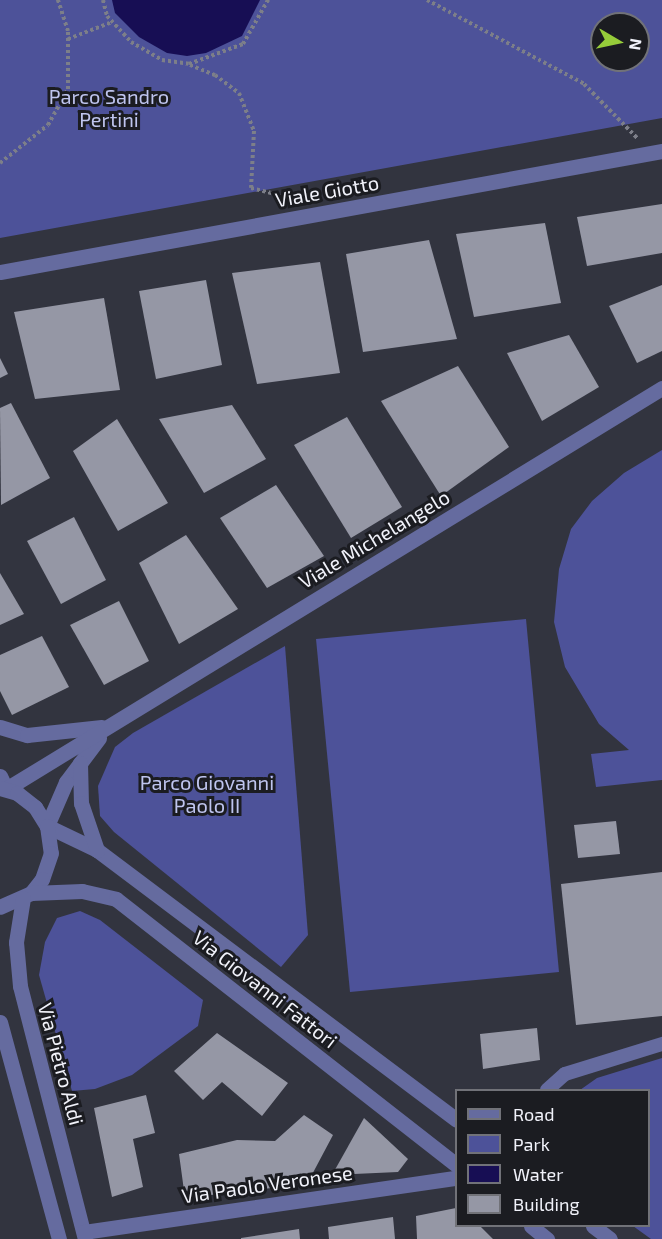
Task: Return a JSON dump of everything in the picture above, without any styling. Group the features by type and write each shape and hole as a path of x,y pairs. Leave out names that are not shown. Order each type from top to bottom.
{"street":[{"name":"Viale Giotto","path":"0,272 657,152"},
{"name":"Viale Michelangelo","path":"2,785 108,727 662,387"},
{"name":"Viale Michelangelo","path":"0,728 27,735 108,727"},
{"name":"Viale Michelangelo","path":"47,826 66,782 108,727"},
{"path":"81,760 81,803 97,850"},
{"path":"2,785 35,807 47,826 51,840 48,867 27,896"},
{"name":"Via Giovanni Fattori","path":"47,826 97,850 455,1119"},
{"name":"Via Giovanni Fattori","path":"0,907 27,896 82,891 116,899 455,1163"},
{"name":"Via Pietro Aldi","path":"27,896 16,942 20,986 85,1236"},
{"path":"0,1022 58,1239"},
{"name":"Via Paolo Veronese","path":"85,1236 455,1178"},
{"path":"532,1227 546,1239"},
{"path":"594,1227 610,1239"}],"lane":[{"path":"548,1089 565,1074 662,1044"}],"path":[{"path":"0,163 10,159 48,124 68,89 68,39 58,0"},
{"path":"103,0 112,22 131,42 162,60 189,64 215,75 239,93 254,131 251,188 280,195 299,217"},
{"path":"189,64 243,44 268,0"},
{"path":"427,0 584,84 657,152"},
{"path":"68,39 112,22"}],"green space":[{"name":"Parco Sandro Pertini","path":"0,0 662,0 662,118 0,238"},
{"path":"662,450 662,780 596,787 591,754 629,750 599,724 565,667 554,622 559,569 571,529 592,501 624,473"},
{"path":"526,619 559,972 350,992 316,639"},
{"name":"Parco Giovanni Paolo II","path":"285,646 308,935 281,967 114,832 100,816 98,786 115,747 133,733"},
{"path":"80,911 100,920 203,1000 198,1026 132,1075 95,1089 72,1091 39,975 45,942 57,918"},
{"path":"662,1058 662,1239 651,1239 634,1227 650,1227 650,1089 581,1089 597,1078"}],"water":[{"path":"112,0 260,0 242,36 206,53 187,56 167,53 139,37 115,13"}],"building":[{"path":"662,204 662,253 587,266 577,217"},
{"path":"545,223 561,303 474,317 456,234"},
{"path":"429,240 457,339 363,352 346,254"},
{"path":"320,262 340,373 257,384 232,273"},
{"path":"206,280 222,365 156,379 139,291"},
{"path":"662,285 662,351 637,363 609,306"},
{"path":"104,298 120,390 35,399 14,312"},
{"path":"569,335 599,387 542,421 507,353"},
{"path":"0,358 8,374 0,378"},
{"path":"458,366 509,447 441,496 381,401"},
{"path":"11,403 50,478 1,505 0,408"},
{"path":"232,405 266,459 204,493 159,419"},
{"path":"347,417 402,507 351,538 294,445"},
{"path":"117,419 168,503 118,531 73,451"},
{"path":"276,485 324,556 267,588 220,518"},
{"path":"74,517 106,580 61,604 27,541"},
{"path":"186,535 238,609 179,644 139,563"},
{"path":"0,573 24,614 0,625"},
{"path":"119,601 149,661 104,685 70,625"},
{"path":"42,636 69,687 12,715 0,691 0,655"},
{"path":"616,821 620,854 578,858 574,825"},
{"path":"662,872 662,1016 576,1025 561,884"},
{"path":"537,1028 540,1060 483,1069 480,1034"},
{"path":"217,1033 288,1083 262,1116 222,1082 203,1100 174,1071"},
{"path":"146,1095 155,1133 133,1139 143,1187 112,1197 94,1108"},
{"path":"304,1115 333,1135 307,1184 185,1198 179,1154 237,1140 275,1141"},
{"path":"364,1118 408,1159 398,1172 332,1175"},
{"path":"455,1208 455,1227 481,1227 493,1239 417,1239 416,1216"},
{"path":"393,1217 395,1239 329,1239 328,1227"},
{"path":"299,1229 300,1239 241,1239 241,1238"}]}
